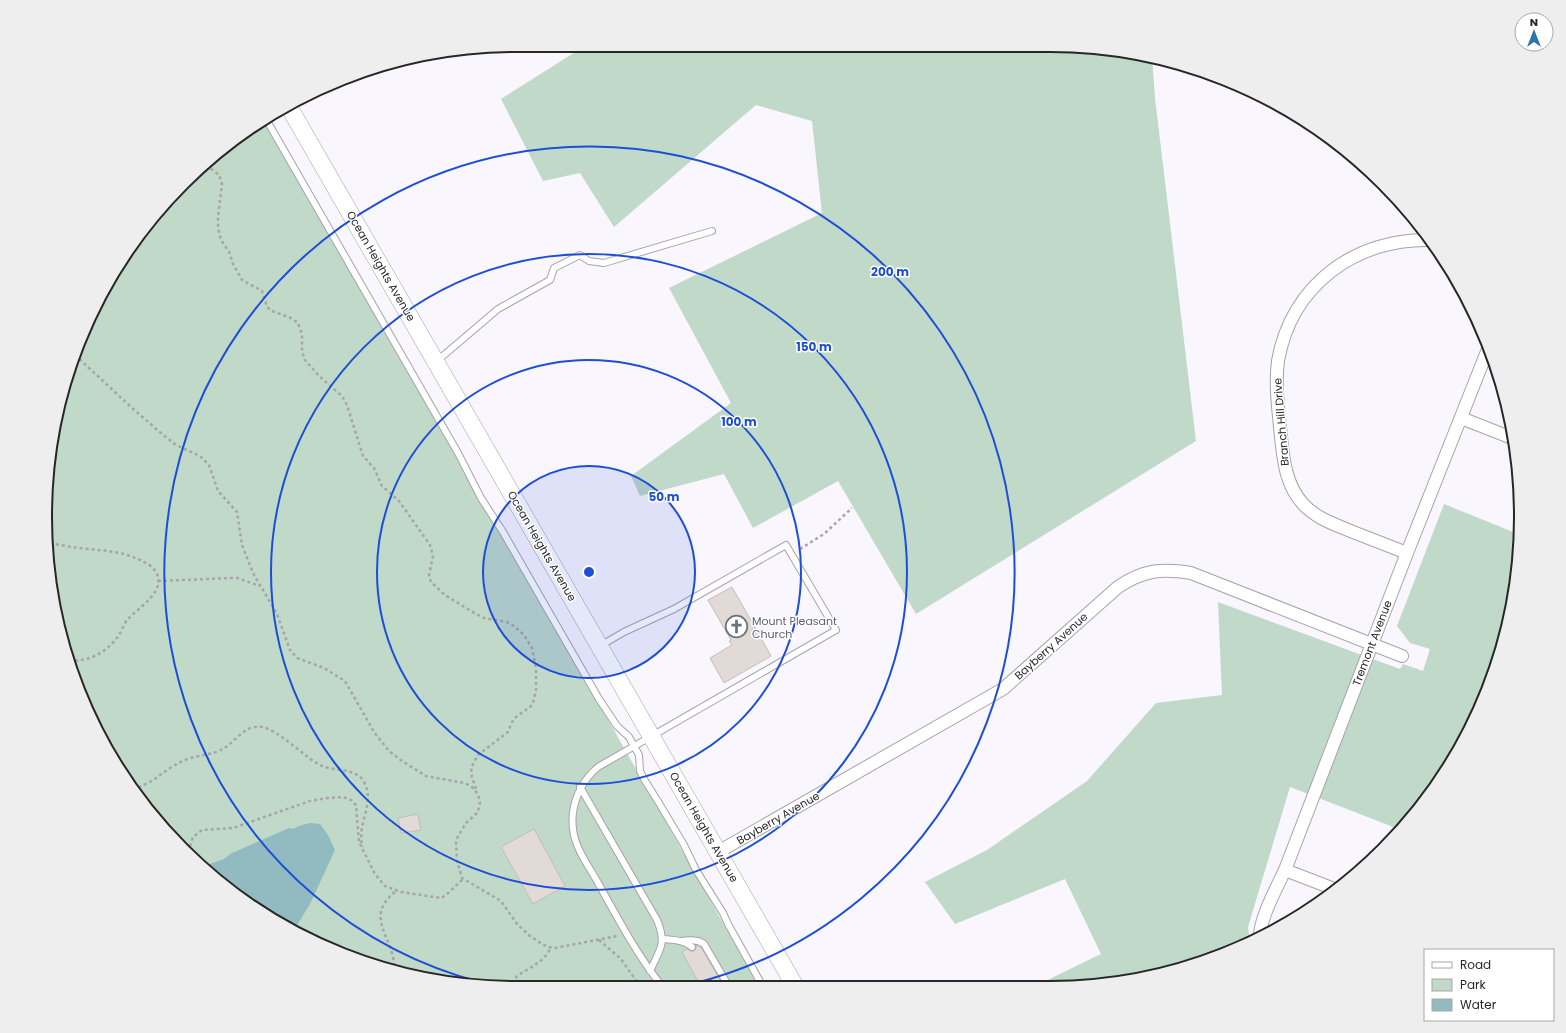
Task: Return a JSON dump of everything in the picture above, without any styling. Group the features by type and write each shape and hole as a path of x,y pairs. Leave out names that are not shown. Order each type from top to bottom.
{"main road":[{"name":"Ocean Heights Avenue","path":"291,110 792,981"}],"street":[{"name":"Branch Hill Drive","path":"1406,553 1322,519 1311,511 1297,496 1292,488 1284,466 1277,400 1277,369 1281,347 1293,318 1310,291 1328,273 1348,260 1383,245 1406,240 1422,240"},
{"name":"Tremont Avenue","path":"1261,930 1406,553 1485,356"},
{"path":"1461,418 1507,436"},
{"name":"Bayberry Avenue","path":"718,852 1003,688 1118,587 1145,573 1170,570 1191,573 1402,656"},
{"path":"1284,870 1329,887"}],"lane":[{"path":"269,123 458,453 481,498 599,699 616,726 630,737 639,755 640,770 644,779 660,803 684,845 696,870 723,913 760,981"},
{"path":"436,362 498,309 550,280 554,268 580,255 589,261 604,263 712,231"},
{"path":"600,646 624,632 674,609 786,545 836,630 598,767 587,777 580,787 576,797 572,818 575,838 580,850 628,935 658,981"},
{"path":"580,787 657,920 662,932 663,939 661,948 650,971"},
{"path":"663,939 700,941 704,944 726,981"},
{"path":"681,941 692,947"}],"path":[{"path":"209,168 219,175 222,184 218,210 218,228 221,240 229,252 239,275 246,282 262,291 267,307 272,311 291,318 298,323 302,334 304,359 318,376 342,396 347,405 363,456 374,468 382,486 399,501 433,550 429,575 431,582 445,595 476,614 484,618 508,622 524,635 532,648 536,668 536,690 533,703 516,717 508,732 478,755 471,768 472,777 480,802 478,812 466,823 458,836 456,843 457,861 463,879 501,901 517,924 530,936 542,944 551,947 628,935"},
{"path":"80,359 162,434 176,445 200,456 205,460 213,473 214,483 218,490 237,512 242,545 253,573 277,614 290,650 297,658 324,668 345,681 374,732 389,750 416,771 426,776 464,783 471,786 478,794"},
{"path":"797,551 824,534 852,508"},
{"path":"53,543 121,552 133,556 152,567 158,581 157,587 151,598 128,618 113,644 108,649 89,659 75,660"},
{"path":"158,581 230,578 261,587"},
{"path":"139,787 183,761 217,751 228,745 247,730 253,727 262,727 284,739 311,760 325,768 352,772 361,778 364,782 368,796 367,810 361,834 361,842 366,855"},
{"path":"190,847 193,837 202,830 233,828 310,801 343,797 356,805 359,842 379,879 385,886 396,891 441,898 463,879"},
{"path":"395,965 393,954 379,916 386,898 396,891"},
{"path":"599,940 621,959 635,981"},
{"path":"515,981 517,976 537,965 549,952 551,947"}],"green space":[{"path":"575,52 1050,52 1110,56 1153,64 1155,98 1196,441 916,614 838,481 753,528 724,474 640,496 631,476 731,403 669,288 822,213 812,121 756,105 614,227 580,173 543,181 501,99"},
{"path":"270,122 756,981 486,980 426,972 396,965 339,946 284,919 258,903 210,866 167,823 130,775 114,749 87,694 77,666 68,637 56,577 53,547 53,486 61,426 68,396 87,339 114,284 130,258 167,210 188,188 210,167 258,130"},
{"path":"1444,504 1513,532 1510,577 1505,607 1489,666 1479,694 1466,722 1436,775 1395,828 1290,787 1248,927 1249,936 1227,946 1199,956 1140,972 1080,980 1045,981 1101,954 1065,879 955,924 925,882 987,850 1087,781 1156,703 1222,695 1218,602 1400,669 1403,664 1423,671 1430,649 1410,643 1397,626"}],"water":[{"path":"310,823 320,824 328,835 335,850 310,904 297,926 258,903 209,865 224,859 230,854 289,828 293,829"}],"building":[{"path":"732,587 771,656 724,683 710,658 732,645 729,641 731,640 708,600"},
{"path":"418,814 421,830 401,833 398,818"},
{"path":"534,829 565,886 533,904 501,847"},
{"path":"696,945 701,947 721,981 698,981 682,952 687,949 694,951"}],"place":[{"name":"Mount Pleasant Church","path":"737,627"}]}
